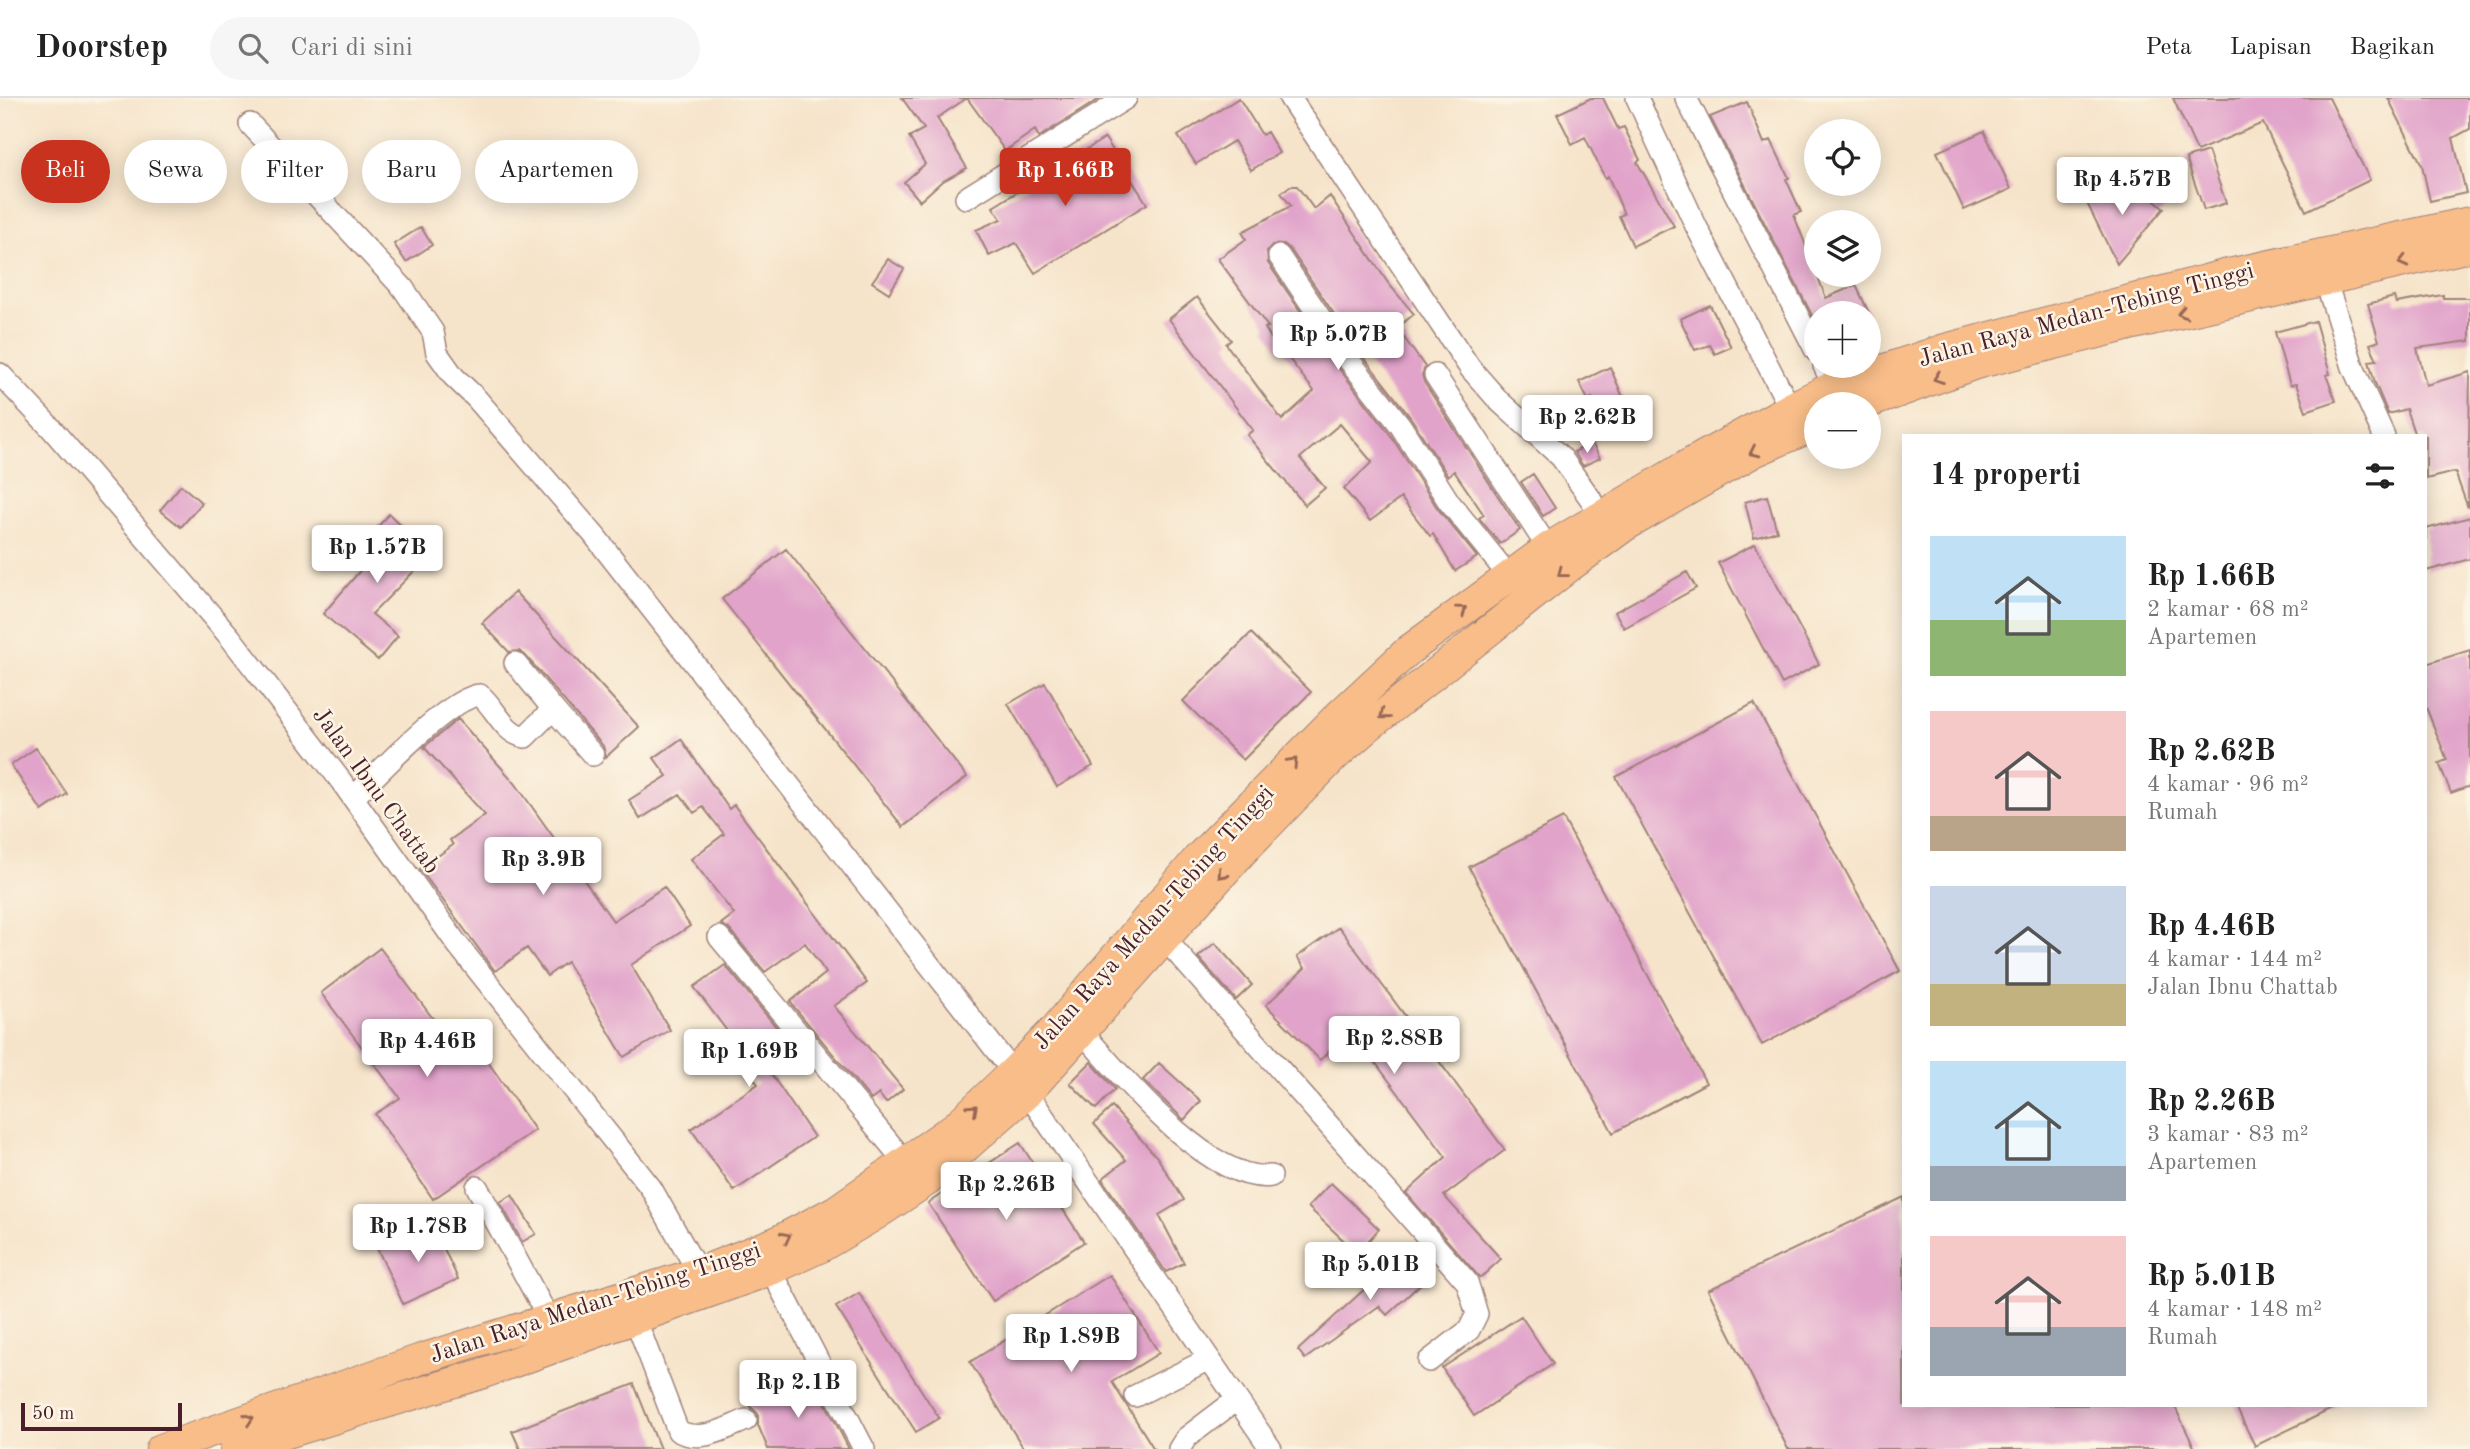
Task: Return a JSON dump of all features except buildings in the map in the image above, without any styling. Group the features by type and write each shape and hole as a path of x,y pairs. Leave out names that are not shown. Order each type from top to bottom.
{"highway":[{"name":"Jalan Raya Medan-Tebing Tinggi","path":"1881,366 2224,275 2470,222"},
{"name":"Jalan Raya Medan-Tebing Tinggi","path":"1881,399 1976,364 2130,325 2470,247"},
{"name":"Jalan Raya Medan-Tebing Tinggi","path":"162,1449 421,1359 550,1321 704,1282 771,1270 821,1247 928,1181 1019,1083 1055,1029 1199,857 1335,719 1409,650 1548,548 1790,408 1827,378"},
{"name":"Jalan Raya Medan-Tebing Tinggi","path":"235,1449 481,1374 635,1318 835,1211 1019,1083 1083,1033 1164,939 1334,757 1559,575 1649,512 1754,452 1804,430"}],"street":[{"path":"966,198 1126,98"},
{"path":"1290,98 1470,368 1499,401 1561,457 1602,515"},
{"path":"1637,98 1696,226 1790,408"},
{"path":"1686,98 1804,328"},
{"path":"250,124 403,288 433,332 437,353 454,377 476,398 594,535 1019,1083 1270,1449"},
{"path":"1279,256 1348,359 1400,425 1449,502 1508,575"},
{"path":"2326,282 2353,367 2383,434"},
{"name":"Jalan Ibnu Chattab","path":"0,374 51,428 230,637 353,798 457,944 651,1188 704,1282"},
{"path":"1435,375 1548,548"},
{"path":"515,663 593,755"},
{"path":"353,798 441,715 472,696 480,695 490,703 509,731 524,737 553,709"},
{"path":"719,937 905,1162"},
{"path":"1164,939 1466,1282 1477,1314 1469,1330 1429,1361"},
{"path":"1083,1033 1142,1100 1196,1146 1239,1173 1256,1178 1271,1176"},
{"path":"477,1186 550,1321"},
{"path":"771,1270 864,1449"},
{"path":"635,1318 678,1431 696,1437 714,1434 746,1420"},
{"path":"1135,1396 1209,1359"},
{"path":"1180,1449 1186,1438 1236,1400"}]}
